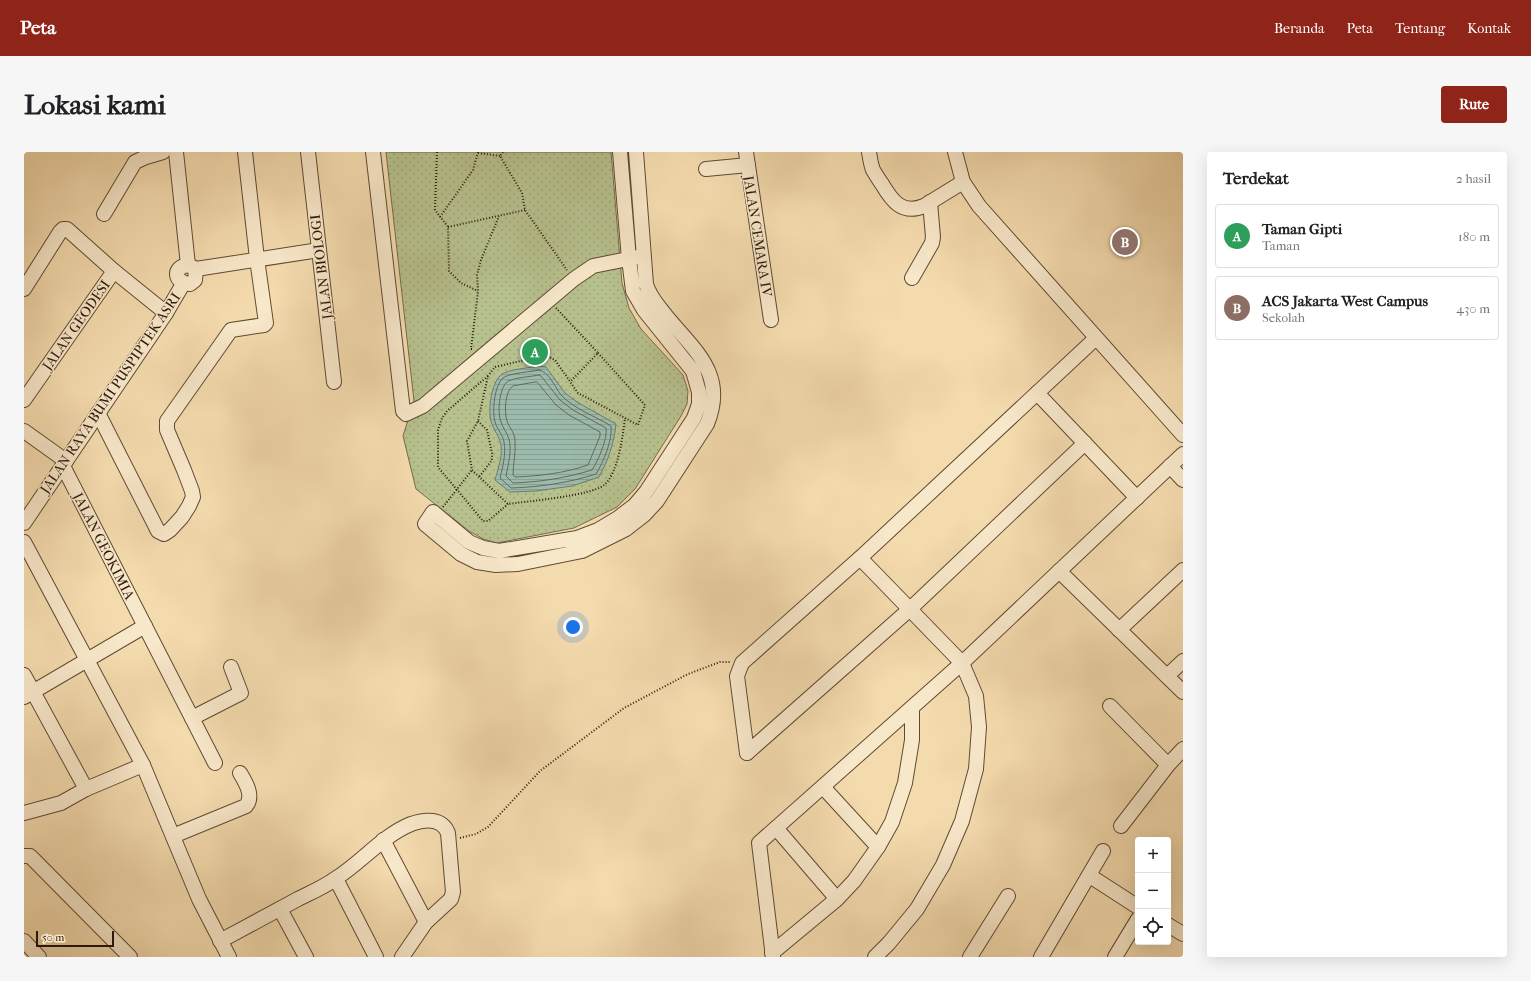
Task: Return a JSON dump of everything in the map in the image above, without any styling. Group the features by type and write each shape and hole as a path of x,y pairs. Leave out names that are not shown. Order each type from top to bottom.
{"street":[{"path":"104,214 135,162 163,152"},
{"path":"176,152 192,267 319,250"},
{"path":"98,413 158,531 164,534 170,530 189,506 192,497 192,491 167,430 167,421 228,333 234,328 266,324 245,152"},
{"name":"JALAN BIOLOGI","path":"308,152 334,382"},
{"path":"372,152 404,411 406,414 423,406 574,279 592,266 644,255"},
{"path":"620,152 629,259 634,291 637,300 644,310 693,371 699,392 699,404 694,418 646,492 618,518 598,530 577,538 499,551 483,548 469,542 433,512 424,524 461,554 477,562 496,565 510,564 582,551 626,529 644,515 657,501 707,424 713,410 714,394 712,378 704,361 668,319 648,291 646,284 636,152"},
{"path":"869,152 873,170 891,199 899,206 917,209 964,182"},
{"path":"955,152 964,182 979,206 1183,434"},
{"path":"706,169 747,159"},
{"name":"JALAN CEMARA IV","path":"747,159 771,320"},
{"path":"912,278 932,243 933,237 930,202"},
{"path":"24,288 64,228 72,232 114,271 166,312"},
{"name":"JALAN RAYA BUMI PUSPIPTEK ASRI","path":"24,523 166,312 183,284 190,284 195,280 192,267"},
{"name":"JALAN GEODESI","path":"24,400 114,271"},
{"path":"1085,443 910,609 747,753 737,676 742,663 860,558 1096,338"},
{"path":"1037,393 1137,498"},
{"path":"24,431 64,463"},
{"path":"772,955 758,843 962,663 1183,454"},
{"name":"JALAN GEOKIMIA","path":"64,463 215,763"},
{"path":"1170,466 1183,480"},
{"path":"24,542 143,765 199,898 229,957"},
{"path":"860,558 962,663 976,696 979,727 976,769 962,820 943,865 917,909 890,943 875,957"},
{"path":"1059,571 1183,692"},
{"path":"1119,630 1181,575"},
{"path":"28,694 145,626"},
{"path":"1167,676 1183,661"},
{"path":"192,718 242,692 231,667"},
{"path":"24,675 28,694 86,789"},
{"path":"1110,706 1168,765"},
{"path":"772,955 837,899 854,881 878,847 892,822 905,783 912,740 912,708"},
{"path":"1121,826 1168,765 1183,749"},
{"path":"24,813 60,803 86,789 143,765"},
{"path":"173,836 246,806 250,800 246,784 240,773"},
{"path":"823,787 878,847"},
{"path":"220,941 336,879 390,835 412,824 428,820 438,822 445,827 448,840 453,892 451,899 426,922 402,957"},
{"path":"776,828 837,899"},
{"path":"384,840 426,922"},
{"path":"1041,957 1090,876 1103,851"},
{"path":"24,856 30,856 130,957"},
{"path":"1090,876 1135,905"},
{"path":"336,879 376,957"},
{"path":"970,957 1008,896"},
{"path":"280,909 306,957"},
{"path":"1115,957 1135,924"},
{"path":"1171,927 1183,934"},
{"path":"24,941 39,957"}],"path":[{"path":"437,152 435,210 448,227 449,271 461,283 478,291"},
{"path":"440,217 473,170 478,152 500,156 522,193 525,210 574,279"},
{"path":"500,156 503,152"},
{"path":"448,227 525,210"},
{"path":"495,367 471,348 478,291 477,275 481,260 499,216"},
{"path":"549,300 646,405 638,425 625,418 578,393 555,360 546,355 495,367 488,376 447,411 442,418 438,430 438,466 483,521 488,520 508,504 589,492 604,485 616,466 625,418"},
{"path":"570,382 598,353"},
{"path":"488,376 478,421 467,442 472,470 508,504"},
{"path":"478,421 487,430 492,453 492,460 480,477"},
{"path":"437,514 458,490 472,470"},
{"path":"448,840 476,834 488,827 540,771 624,708 688,674 720,662 742,663"}],"green space":[{"path":"386,152 611,152 622,283 629,308 641,329 683,375 688,391 687,404 681,416 635,489 617,507 574,528 497,543 483,539 469,531 416,489 403,436 414,401"}],"water":[{"path":"539,366 546,367 565,393 577,402 616,424 614,438 608,458 599,477 572,486 536,491 510,492 495,480 500,461 501,446 493,426 490,413 492,391 498,379 504,373"}],"place":[{"name":"ACS Jakarta West Campus","path":"1125,242"},
{"name":"Taman Gipti","path":"535,352"}]}
